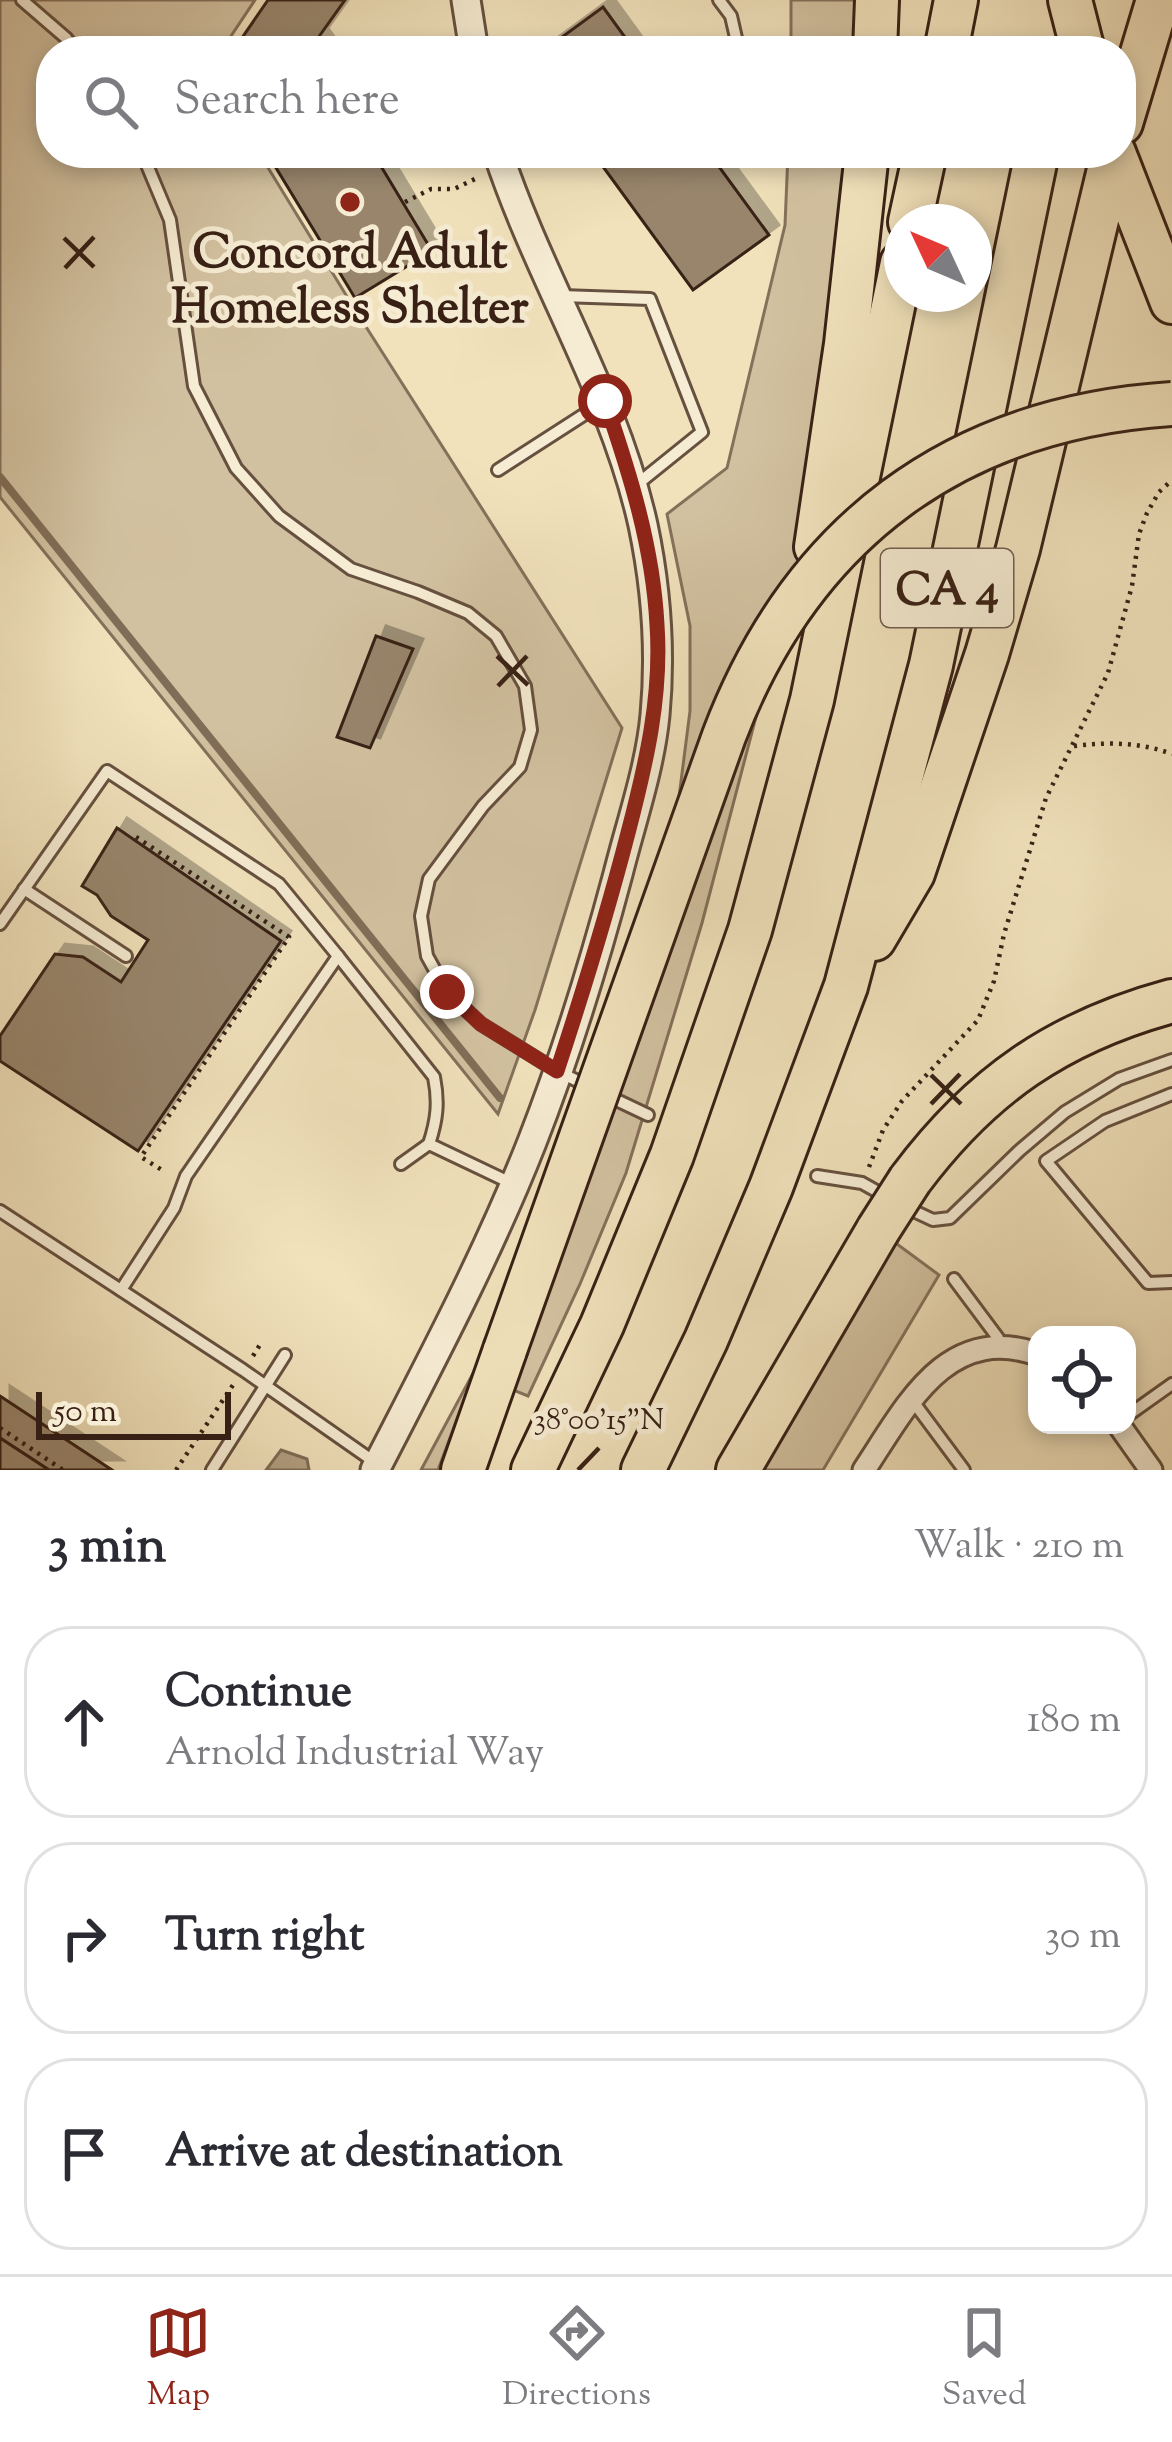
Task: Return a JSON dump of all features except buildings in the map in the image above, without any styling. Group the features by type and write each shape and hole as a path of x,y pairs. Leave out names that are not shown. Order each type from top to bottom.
{"highway":[{"path":"875,36 877,0"},
{"path":"949,36 956,0"},
{"path":"1061,36 1069,0"},
{"path":"1069,0 1079,36"},
{"path":"1136,73 1158,0"},
{"path":"711,1047 811,575 846,344 865,168"},
{"path":"914,204 922,168"},
{"path":"846,986 913,873 981,673 1018,549 1110,168"},
{"path":"1120,168 1172,302"},
{"name":"CA 4","path":"643,1470 706,1340 771,1187 846,986 931,665 1034,169"},
{"name":"CA 4","path":"533,1470 602,1325 672,1155 750,930 812,700 892,312"},
{"path":"463,1470 724,736 780,621 832,554 863,525 914,486 969,453 1048,423 1132,406 1172,404"},
{"path":"739,1470 878,1230 936,1146 1024,1066 1060,1043 1111,1019 1172,1001"}],"street":[{"path":"466,0 472,36"},
{"path":"377,1467 514,1185 557,1071 601,939 655,716 658,626 634,486 605,401 503,168"},
{"path":"864,1470 934,1372 972,1351 999,1346 1028,1352"},
{"path":"1125,1434 1150,1470"}],"lane":[{"path":"22,0 64,36"},
{"path":"719,0 731,16 736,36"},
{"path":"148,168 170,220 194,386 236,468 279,516 351,569 468,613 496,636 525,686 531,730 520,767 428,879 422,916 427,956 447,992 481,1024 557,1071 648,1115"},
{"path":"558,296 650,299 701,432 634,486"},
{"path":"499,470 605,401"},
{"path":"0,924 106,771 279,884 434,1077 437,1119 429,1144 401,1164"},
{"path":"24,889 126,956"},
{"path":"121,1290 174,1208 186,1176 338,956"},
{"path":"817,1176 862,1184 933,1220 950,1218 1065,1112 1118,1079 1172,1060"},
{"path":"1172,1094 1105,1120 1046,1161 1148,1283 1172,1282"},
{"path":"429,1144 514,1185"},
{"path":"0,1211 243,1370 377,1467"},
{"path":"954,1279 998,1338 999,1346"},
{"path":"212,1470 285,1354"},
{"path":"1136,1410 1172,1384"},
{"path":"911,1399 964,1470"}],"path":[{"path":"405,202 431,189 454,189 486,168"},
{"path":"862,1184 883,1130 902,1100 978,1020 994,981 1046,799 1108,673 1132,586 1139,534 1159,492 1172,480"},
{"path":"1074,746 1104,742 1151,746 1172,754"},
{"path":"136,837 289,938 141,1157 162,1170"},
{"path":"176,1470 261,1343"},
{"path":"0,1428 64,1470"}],"shaded area":[{"path":"0,0 255,0 231,36 36,36 36,168 268,168 622,728 498,1114 0,497"},
{"path":"791,0 877,0 876,36 791,36"},
{"path":"787,168 865,168 811,575 779,629 702,923 626,1173 528,1396 506,1387 517,1355 485,1343 560,1158 673,824 690,711 690,626 667,514 727,468 785,225"},
{"path":"878,1230 939,1275 823,1470 738,1470"},
{"path":"477,1366 438,1470 421,1470"},
{"path":"281,1450 307,1459 309,1470 266,1470"}],"waterway":[{"path":"0,477 500,1098"}],"place":[{"name":"Concord Adult Homeless Shelter","path":"350,202"}],"route":[{"path":"447,992 481,1024 557,1071 601,939 655,716 658,626 650,560 634,486 605,401"}]}
